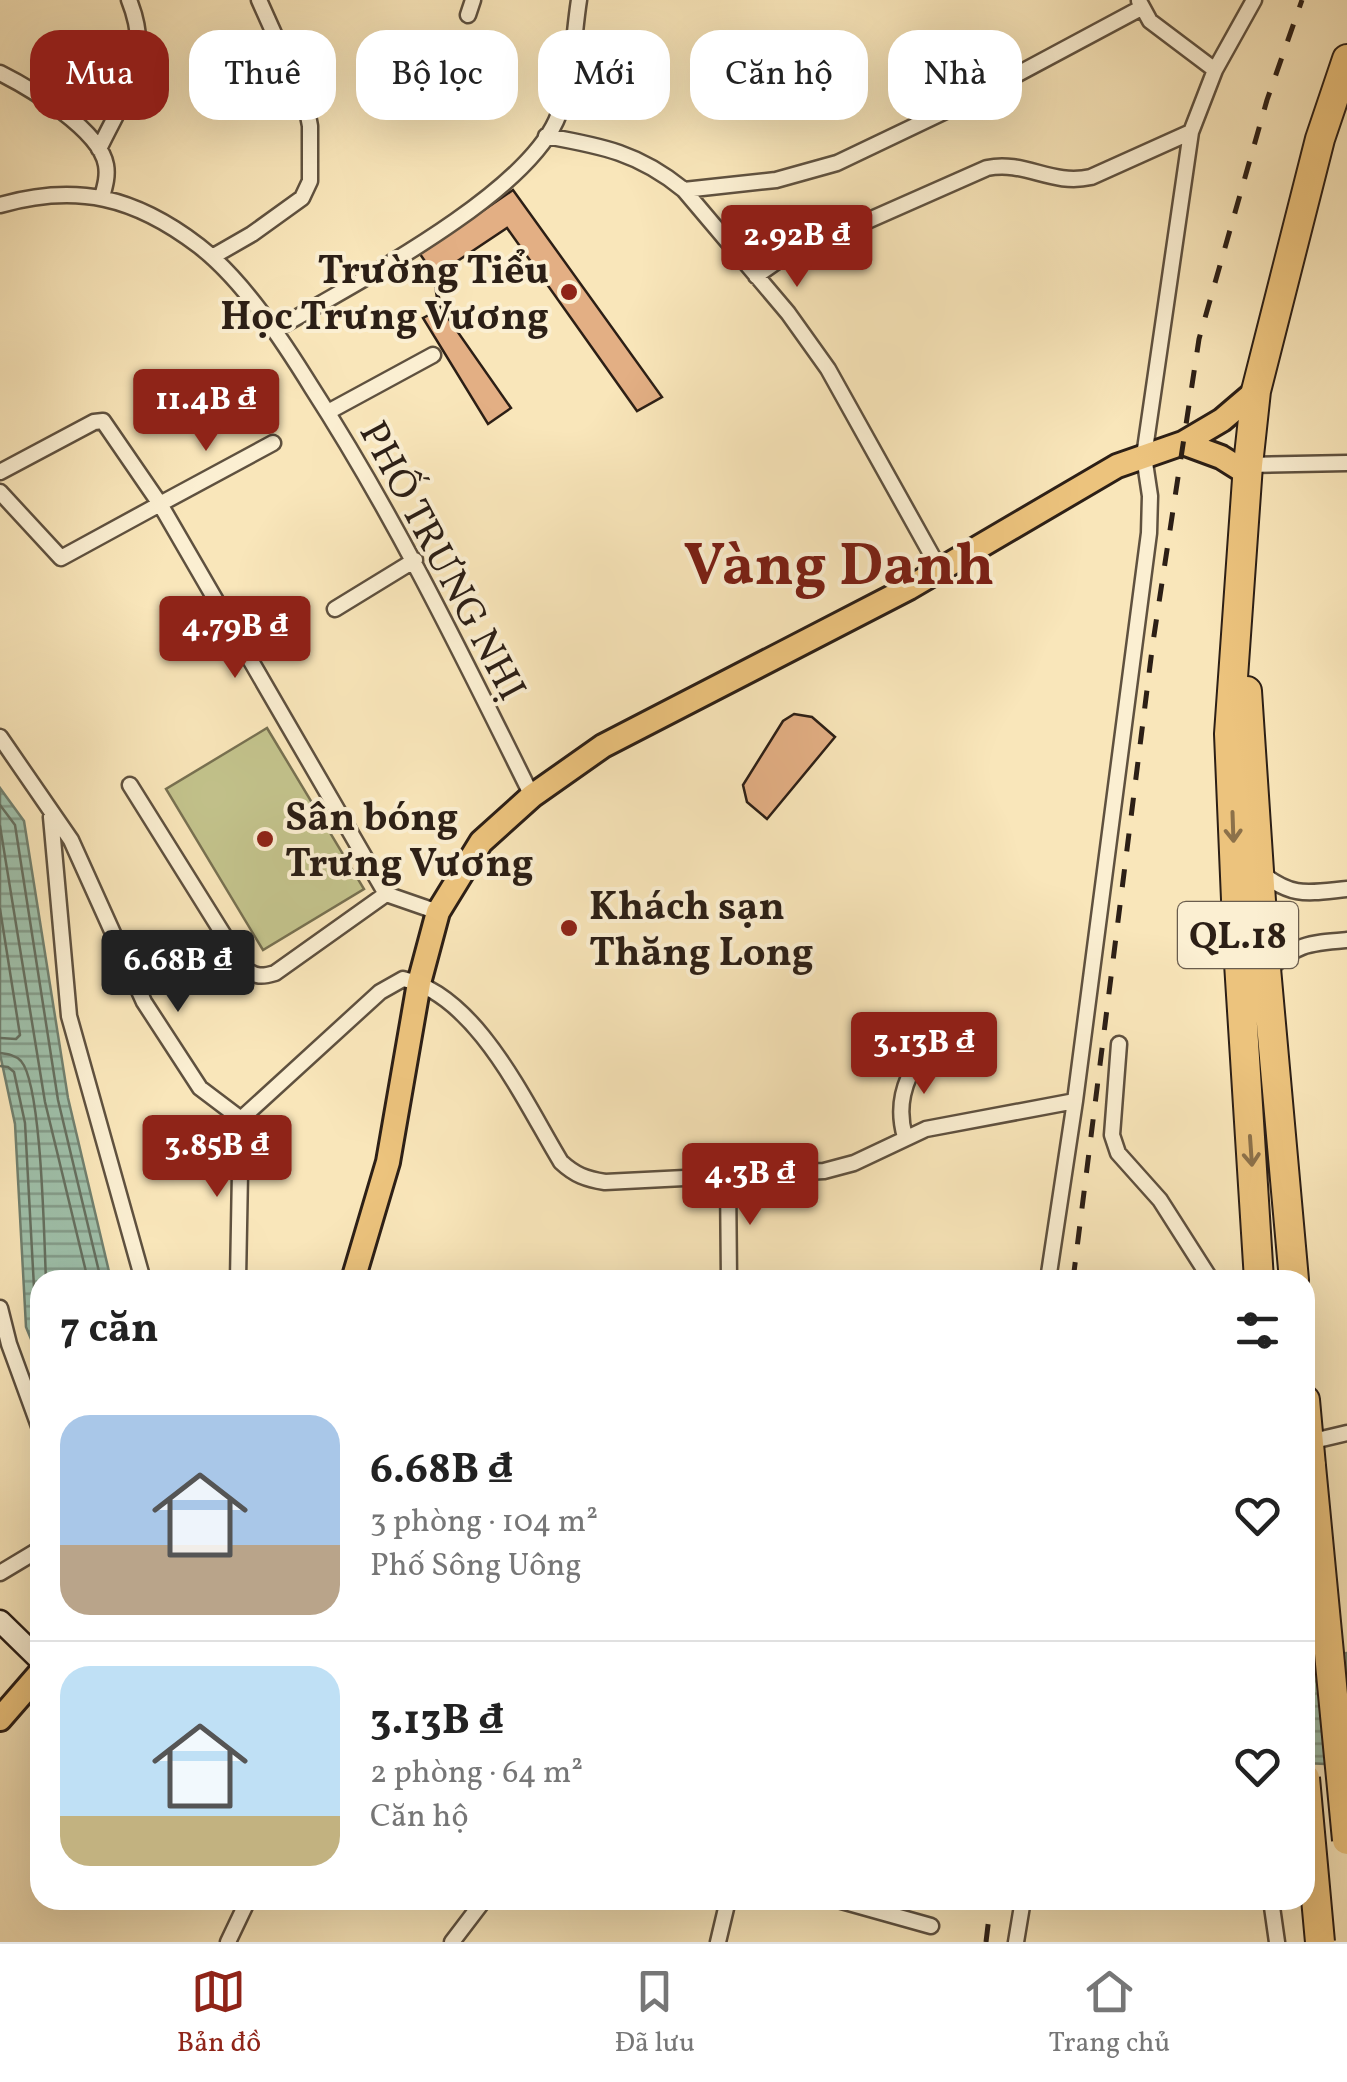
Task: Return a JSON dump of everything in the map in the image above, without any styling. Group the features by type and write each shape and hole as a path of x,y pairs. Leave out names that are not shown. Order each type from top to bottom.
{"highway":[{"name":"QL.18","path":"1258,1270 1229,734 1248,469 1256,391 1320,139 1347,59"},
{"name":"QL.18","path":"1242,590 1258,870 1293,1270"},
{"path":"1315,1546 1330,1824"},
{"path":"1315,1887 1320,1942"}],"main road":[{"path":"356,1270 388,1162 419,982 438,912 480,842 532,796 603,746 759,668 940,570 1116,466 1183,443 1222,420 1256,391"},
{"path":"1183,443 1248,469"},
{"path":"0,1720 30,1685"}],"street":[{"path":"100,149 140,54 138,28 129,0"},
{"path":"212,258 302,198 310,181 306,105 259,0"},
{"path":"275,330 467,213 522,164 546,136 561,109 579,0"},
{"path":"1050,1270 1076,1101 1149,533 1150,496 1144,456 1190,132 1215,70 1254,0"},
{"path":"684,190 776,180 837,163 971,99 1140,4 1150,21 1215,70"},
{"path":"0,73 48,102 100,149 107,168 102,197"},
{"path":"756,276 779,260 986,168 1009,165 1053,179 1077,180 1190,132"},
{"path":"546,136 627,154 666,175 684,190 788,313 828,369 940,570"},
{"name":"PHỐ TRƯNG NHỊ","path":"0,205 58,193 102,197 168,225 212,258 275,330 328,412 415,560 532,796"},
{"path":"328,412 433,355"},
{"path":"0,472 99,421 107,424 160,504 386,894 438,912"},
{"path":"0,492 60,558 273,442"},
{"path":"1248,469 1347,462"},
{"path":"335,610 415,560"},
{"path":"0,737 71,840 144,1002 200,1088 240,1119"},
{"path":"130,785 253,975 274,973 386,894"},
{"path":"51,811 70,1016 140,1270"},
{"path":"1258,870 1281,888 1299,894 1347,890"},
{"path":"1266,973 1283,955 1307,944 1347,940"},
{"path":"238,1270 240,1119 380,992 403,979 419,982 482,1034 561,1162 574,1174 604,1182 824,1171 854,1163 906,1137 950,1123 1076,1101"},
{"path":"1119,1044 1114,1147 1160,1200 1205,1270"},
{"path":"906,1137 901,1102 906,1077 920,1055"},
{"path":"728,1176 729,1270"},
{"path":"0,1308 30,1402"},
{"path":"1315,1451 1347,1433"},
{"path":"0,1574 30,1555"},
{"path":"0,1620 30,1650"},
{"path":"228,1942 243,1910"},
{"path":"452,1942 476,1910"},
{"path":"718,1942 726,1910"},
{"path":"874,1910 931,1926"},
{"path":"1016,1942 1021,1910"},
{"path":"1273,1910 1277,1942"}],"green space":[{"name":"Sân bóng Trưng Vương","path":"267,728 364,889 263,950 166,789"}],"water":[{"path":"0,788 24,821 68,1098 109,1270 30,1270 30,1337 26,1327 15,1124 0,1054"},
{"path":"1347,1653 1347,1765 1315,1763 1315,1656"}],"building":[{"name":"Trường Tiểu Học Trưng Vương","path":"513,190 662,397 637,411 507,228 435,276 441,308 511,408 488,424 423,318 439,310 433,273 420,254"},
{"path":"794,714 812,717 835,737 767,819 747,802 743,785 783,721"}],"railway":[{"path":"1074,1270 1153,642 1199,339 1267,100 1302,0"},
{"path":"986,1942 990,1910"}],"place":[{"name":"Trường Tiểu Học Trưng Vương","path":"569,292"},
{"name":"Sân bóng Trưng Vương","path":"265,839"},
{"name":"Khách sạn Thăng Long","path":"569,928"}],"district":[{"name":"Vàng Danh","path":"839,563"}]}
